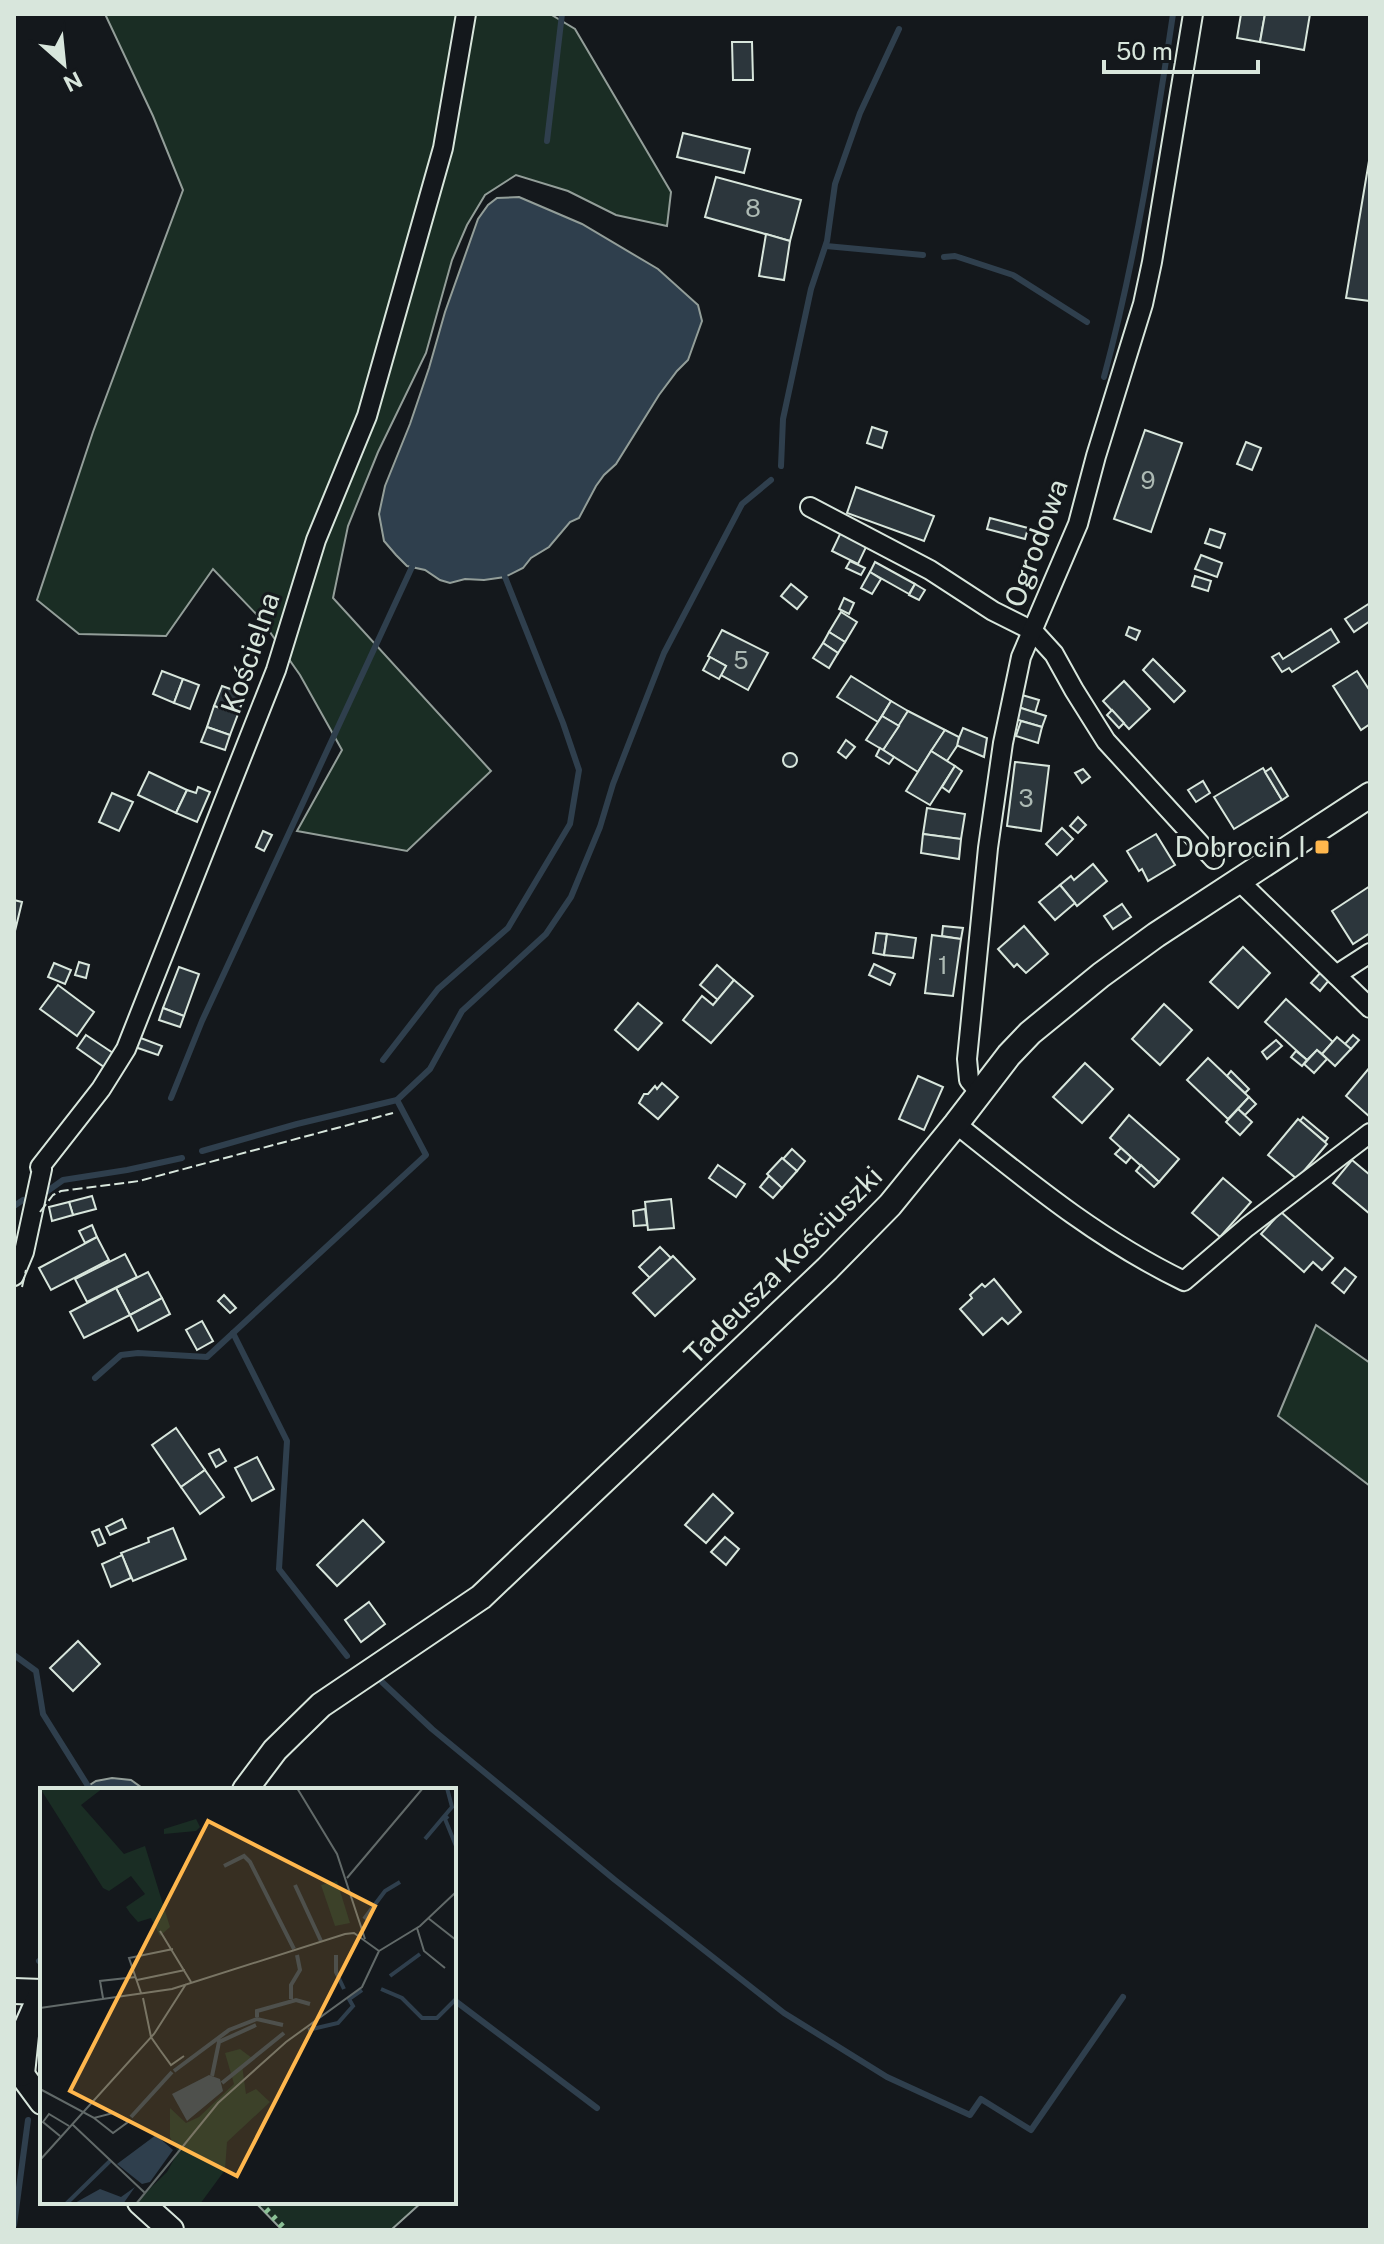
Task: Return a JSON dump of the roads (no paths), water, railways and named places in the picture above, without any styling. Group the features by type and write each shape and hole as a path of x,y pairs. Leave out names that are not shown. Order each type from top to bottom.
{"street":[{"name":"Kościelna","path":"14,1276 24,1252 40,1167 101,1089 126,1049 276,670 316,540 367,416 443,148 466,14"},
{"name":"Ogrodowa","path":"979,1092 969,1080 967,1059 988,848 1006,729 1021,657 1078,524 1143,304 1193,14"},
{"path":"810,507 930,570 993,611 1033,631 1054,654 1106,741 1214,859"},
{"name":"Tadeusza Kościuszki","path":"246,1788 275,1750 321,1705 481,1597 827,1269 890,1205 1009,1055 1053,1013 1156,935 1370,795"},
{"path":"1238,880 1370,1008"},
{"path":"1336,975 1370,953"},
{"path":"956,1124 1033,1186 1107,1239 1184,1281 1247,1227 1370,1133"},
{"path":"14,1991 40,1992"},
{"path":"40,1997 27,2026 18,2069 40,2099"},
{"path":"142,2204 171,2230"}],"water":[{"path":"519,197 582,224 658,269 698,305 702,321 688,360 659,395 616,464 596,486 579,518 570,522 549,547 531,558 523,568 505,577 450,583 425,570 407,566 384,541 379,514 385,486 410,424 478,219 497,198"},
{"path":"112,1778 131,1780 142,1788 85,1788 96,1781"}],"waterway":[{"path":"547,141 562,14"},
{"path":"1104,377 1135,242 1173,14"},
{"path":"781,466 783,419 811,289 827,241 835,184 860,113 899,29"},
{"path":"826,246 923,255"},
{"path":"944,257 955,256 1013,275 1087,322"},
{"path":"202,1151 397,1100 430,1069 462,1011 546,934 571,897 664,653 742,504 771,480"},
{"path":"171,1098 202,1021 412,567"},
{"path":"383,1060 438,989 508,928 570,824 579,770 505,577"},
{"path":"95,1378 121,1355 207,1357 426,1155 397,1100"},
{"path":"42,1195 63,1180 182,1158"},
{"path":"14,1206 23,1200"},
{"path":"233,1333 287,1441 279,1569 347,1656"},
{"path":"14,1655 36,1671 43,1714 88,1786"},
{"path":"382,1682 432,1729 615,1880 784,2013 887,2077 970,2115 981,2099 1031,2130 1123,1997"},
{"path":"456,2002 597,2108"},
{"path":"14,2225 28,2120"}],"place":[{"name":"Dobrocin I","path":"1322,847"}]}
